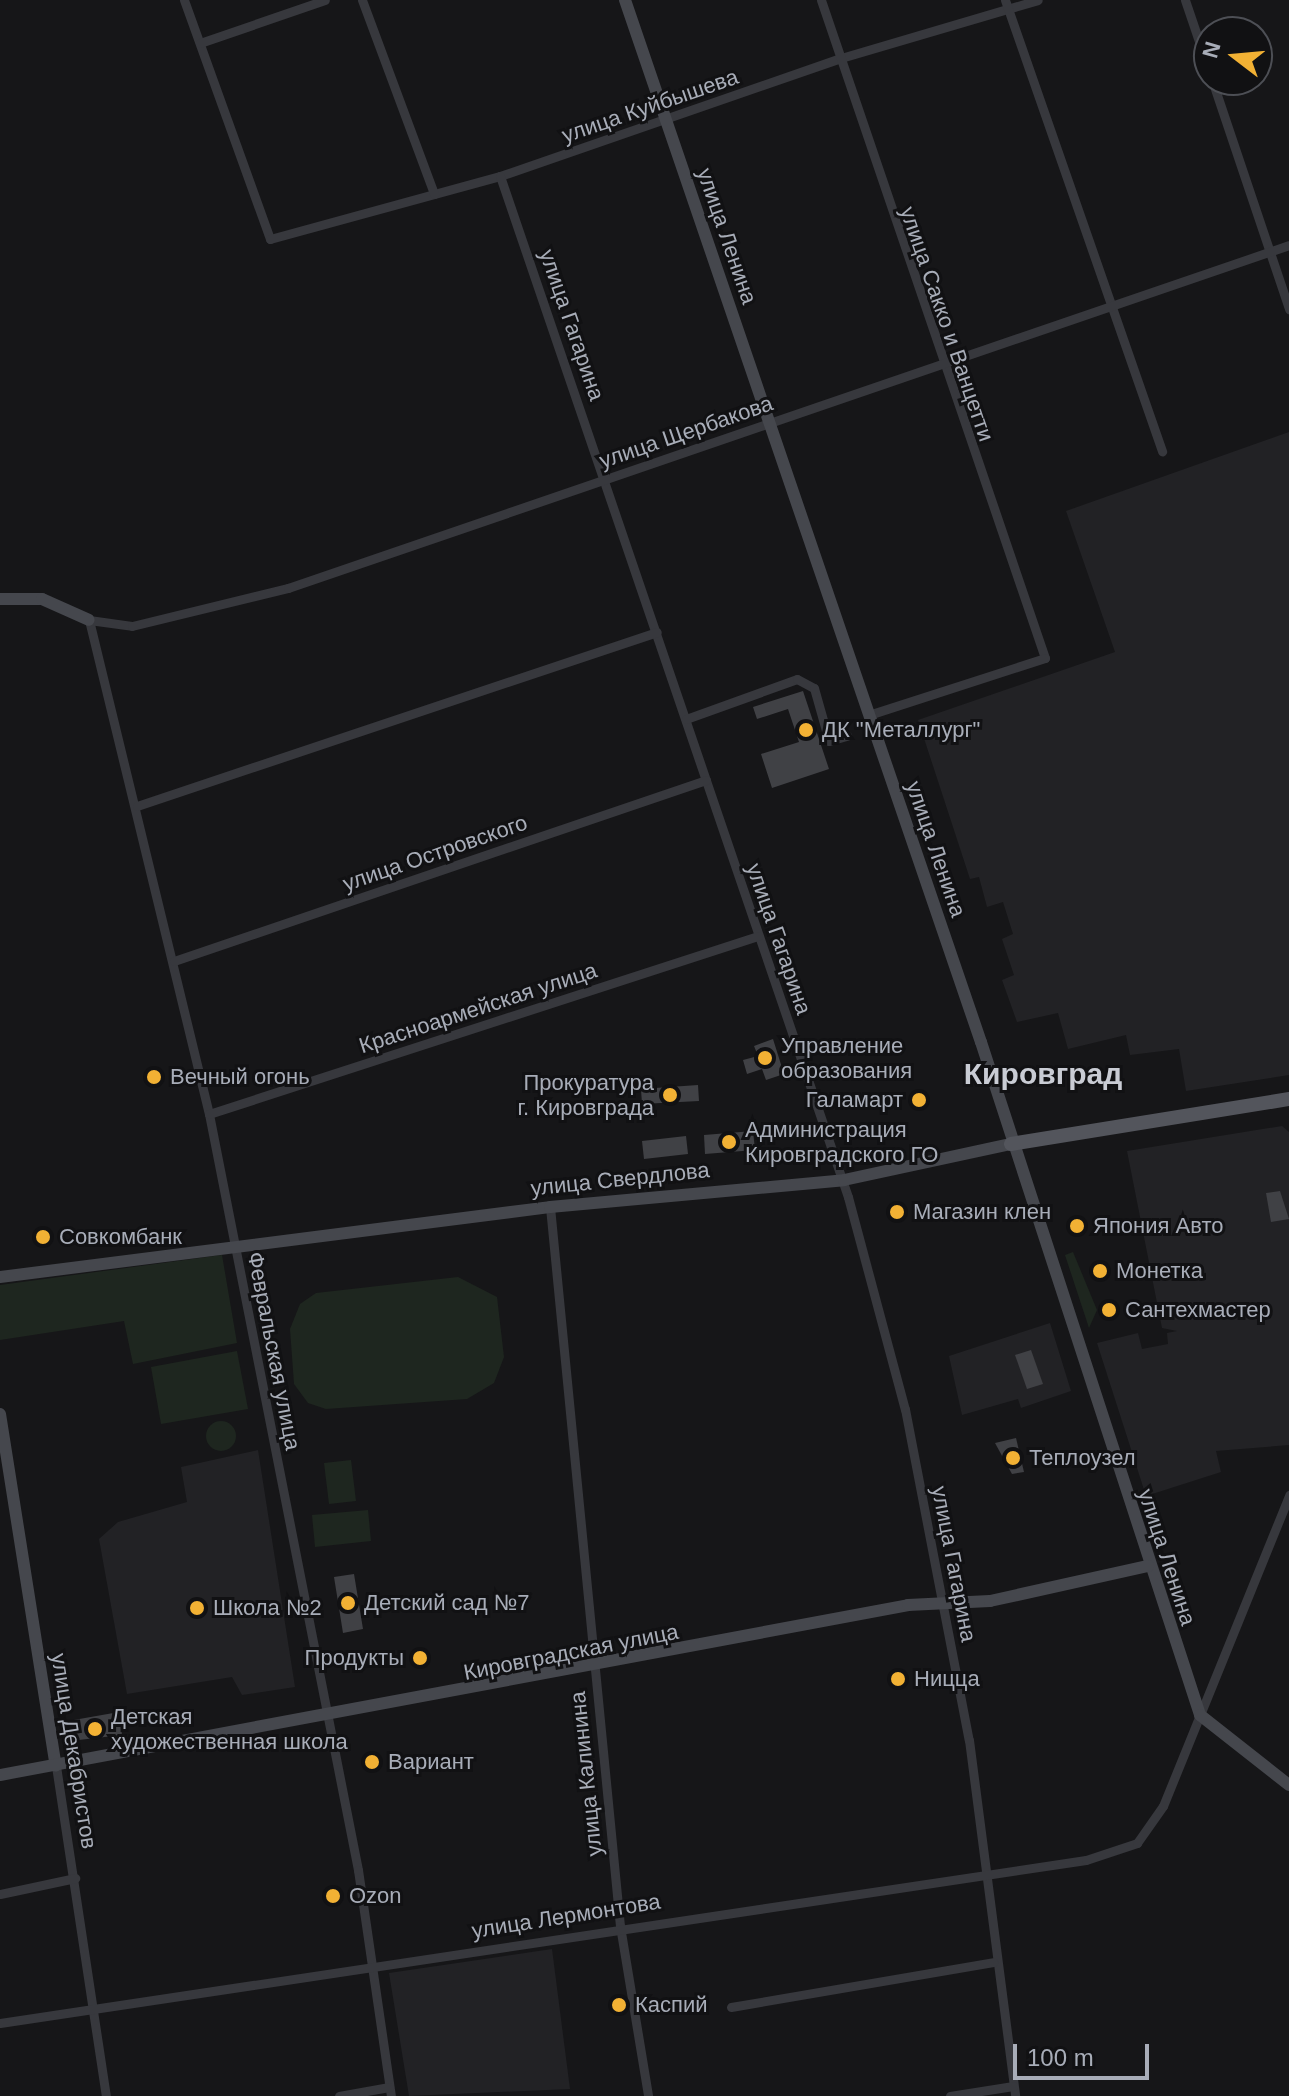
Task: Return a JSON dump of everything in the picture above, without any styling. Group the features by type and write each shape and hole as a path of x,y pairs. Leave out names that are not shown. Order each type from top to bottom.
{"main road":[{"name":"улица Ленина","path":"625,0 869,715 1148,1566 1200,1715"},
{"path":"0,599 32,596 89,620"},
{"name":"улица Свердлова","path":"0,1277 550,1207 844,1180 1011,1144 1289,1099"},
{"name":"улица Декабристов","path":"0,1414 56,1766"},
{"name":"Кировградская улица","path":"0,1775 328,1719 908,1605 944,1605 1148,1566"},
{"path":"1200,1715 1289,1785"}],"street":[{"path":"184,0 200,43 325,0"},
{"path":"362,0 434,194"},
{"name":"улица Сакко и Ванцетти","path":"821,0 939,363 1045,658 869,715"},
{"name":"улица Куйбышева","path":"200,43 270,239 500,176 841,58 1007,5 1038,0"},
{"path":"1185,0 1193,24"},
{"path":"1007,5 1108,305 1162,452"},
{"path":"1217,96 1289,309"},
{"name":"улица Гагарина","path":"500,176 606,477 758,936 844,1180 905,1409 944,1605 985,1871 993,1962 1014,2091"},
{"name":"улица Щербакова","path":"89,620 132,626 288,588 1289,245"},
{"name":"Февральская улица","path":"89,620 137,806 209,1114 328,1719 390,2092"},
{"path":"137,806 657,632"},
{"path":"686,719 797,679 814,688 829,741 847,736"},
{"name":"улица Островского","path":"174,961 706,780"},
{"name":"Красноармейская улица","path":"209,1114 758,936"},
{"name":"улица Калинина","path":"550,1207 620,1926 648,2096"},
{"path":"1200,1715 1289,1495"},
{"name":"улица Лермонтова","path":"0,2023 93,2006 985,1871 1086,1860 1137,1843 1163,1806 1200,1715"},
{"name":"улица Декабристов","path":"56,1766 106,2096"},
{"path":"0,1894 75,1878"},
{"path":"731,2007 993,1962"},
{"path":"950,2096 1014,2091"},
{"path":"339,2096 390,2092"}],"shaded area":[{"path":"1289,432 1289,1075 1186,1091 1179,1049 1130,1055 1126,1035 1068,1049 1058,1013 1017,1022 1002,980 1014,975 1002,939 1013,934 1003,902 987,907 979,877 970,879 918,720 1115,652 1066,511"},
{"path":"1282,1126 1289,1132 1289,1445 1216,1451 1221,1472 1146,1496 1097,1343 1138,1333 1142,1349 1168,1344 1167,1333 1177,1331 1162,1328 1127,1151"},
{"path":"1073,1252 1097,1310 1089,1328 1065,1255"},
{"path":"222,1255 237,1343 133,1364 124,1321 0,1340 0,1285"},
{"path":"458,1277 497,1297 504,1357 494,1383 467,1399 326,1409 308,1403 294,1384 290,1329 300,1304 316,1293"},
{"path":"1050,1323 1071,1391 1021,1408 1018,1399 962,1415 949,1356"},
{"path":"237,1351 248,1409 161,1424 151,1367"},
{"path":"221,1421 231,1426 236,1436 231,1446 221,1451 211,1446 206,1436 211,1426"},
{"name":"Школа №2","path":"258,1450 295,1687 242,1695 232,1677 127,1694 99,1539 118,1522 187,1502 181,1467"},
{"path":"351,1460 356,1501 329,1504 324,1463"},
{"path":"368,1510 371,1541 315,1547 312,1515"},
{"path":"552,1949 570,2089 409,2096 389,1973"}],"building":[{"name":"ДК \"Металлург\"","path":"803,691 829,769 772,788 761,754 799,742 788,709 757,719 753,707"},
{"name":"Управление образования","path":"773,1039 784,1074 766,1080 762,1069 747,1074 743,1060 758,1056 754,1046"},
{"name":"Прокуратура г. Кировграда","path":"698,1085 699,1101 642,1104 641,1089"},
{"name":"Администрация Кировградского ГО","path":"753,1131 755,1150 705,1154 704,1135"},
{"name":"Прокуратура г. Кировграда","path":"686,1136 688,1154 644,1159 642,1141"},
{"path":"1280,1191 1289,1219 1271,1222 1266,1193"},
{"path":"1031,1350 1043,1384 1027,1389 1015,1355"},
{"name":"Теплоузел","path":"1016,1438 1024,1472 1012,1474 995,1443"},
{"name":"Детский сад №7","path":"354,1574 363,1629 343,1633 334,1577"},
{"name":"Детская художественная школа","path":"119,1712 122,1735 70,1741 68,1721"}],"place":[{"name":"ДК \"Металлург\"","path":"806,730"},
{"name":"Управление образования","path":"765,1058"},
{"name":"Вечный огонь","path":"154,1077"},
{"name":"Прокуратура г. Кировграда","path":"670,1095"},
{"name":"Галамарт","path":"919,1100"},
{"name":"Администрация Кировградского ГО","path":"729,1142"},
{"name":"Магазин клен","path":"897,1212"},
{"name":"Япония Авто","path":"1077,1226"},
{"name":"Совкомбанк","path":"43,1237"},
{"name":"Монетка","path":"1100,1271"},
{"name":"Сантехмастер","path":"1109,1310"},
{"name":"Теплоузел","path":"1013,1458"},
{"name":"Детский сад №7","path":"348,1603"},
{"name":"Школа №2","path":"197,1608"},
{"name":"Продукты","path":"420,1658"},
{"name":"Ницца","path":"898,1679"},
{"name":"Детская художественная школа","path":"95,1729"},
{"name":"Вариант","path":"372,1762"},
{"name":"Ozon","path":"333,1896"},
{"name":"Каспий","path":"619,2005"}],"district":[{"name":"Кировград","path":"1043,1074"}]}
